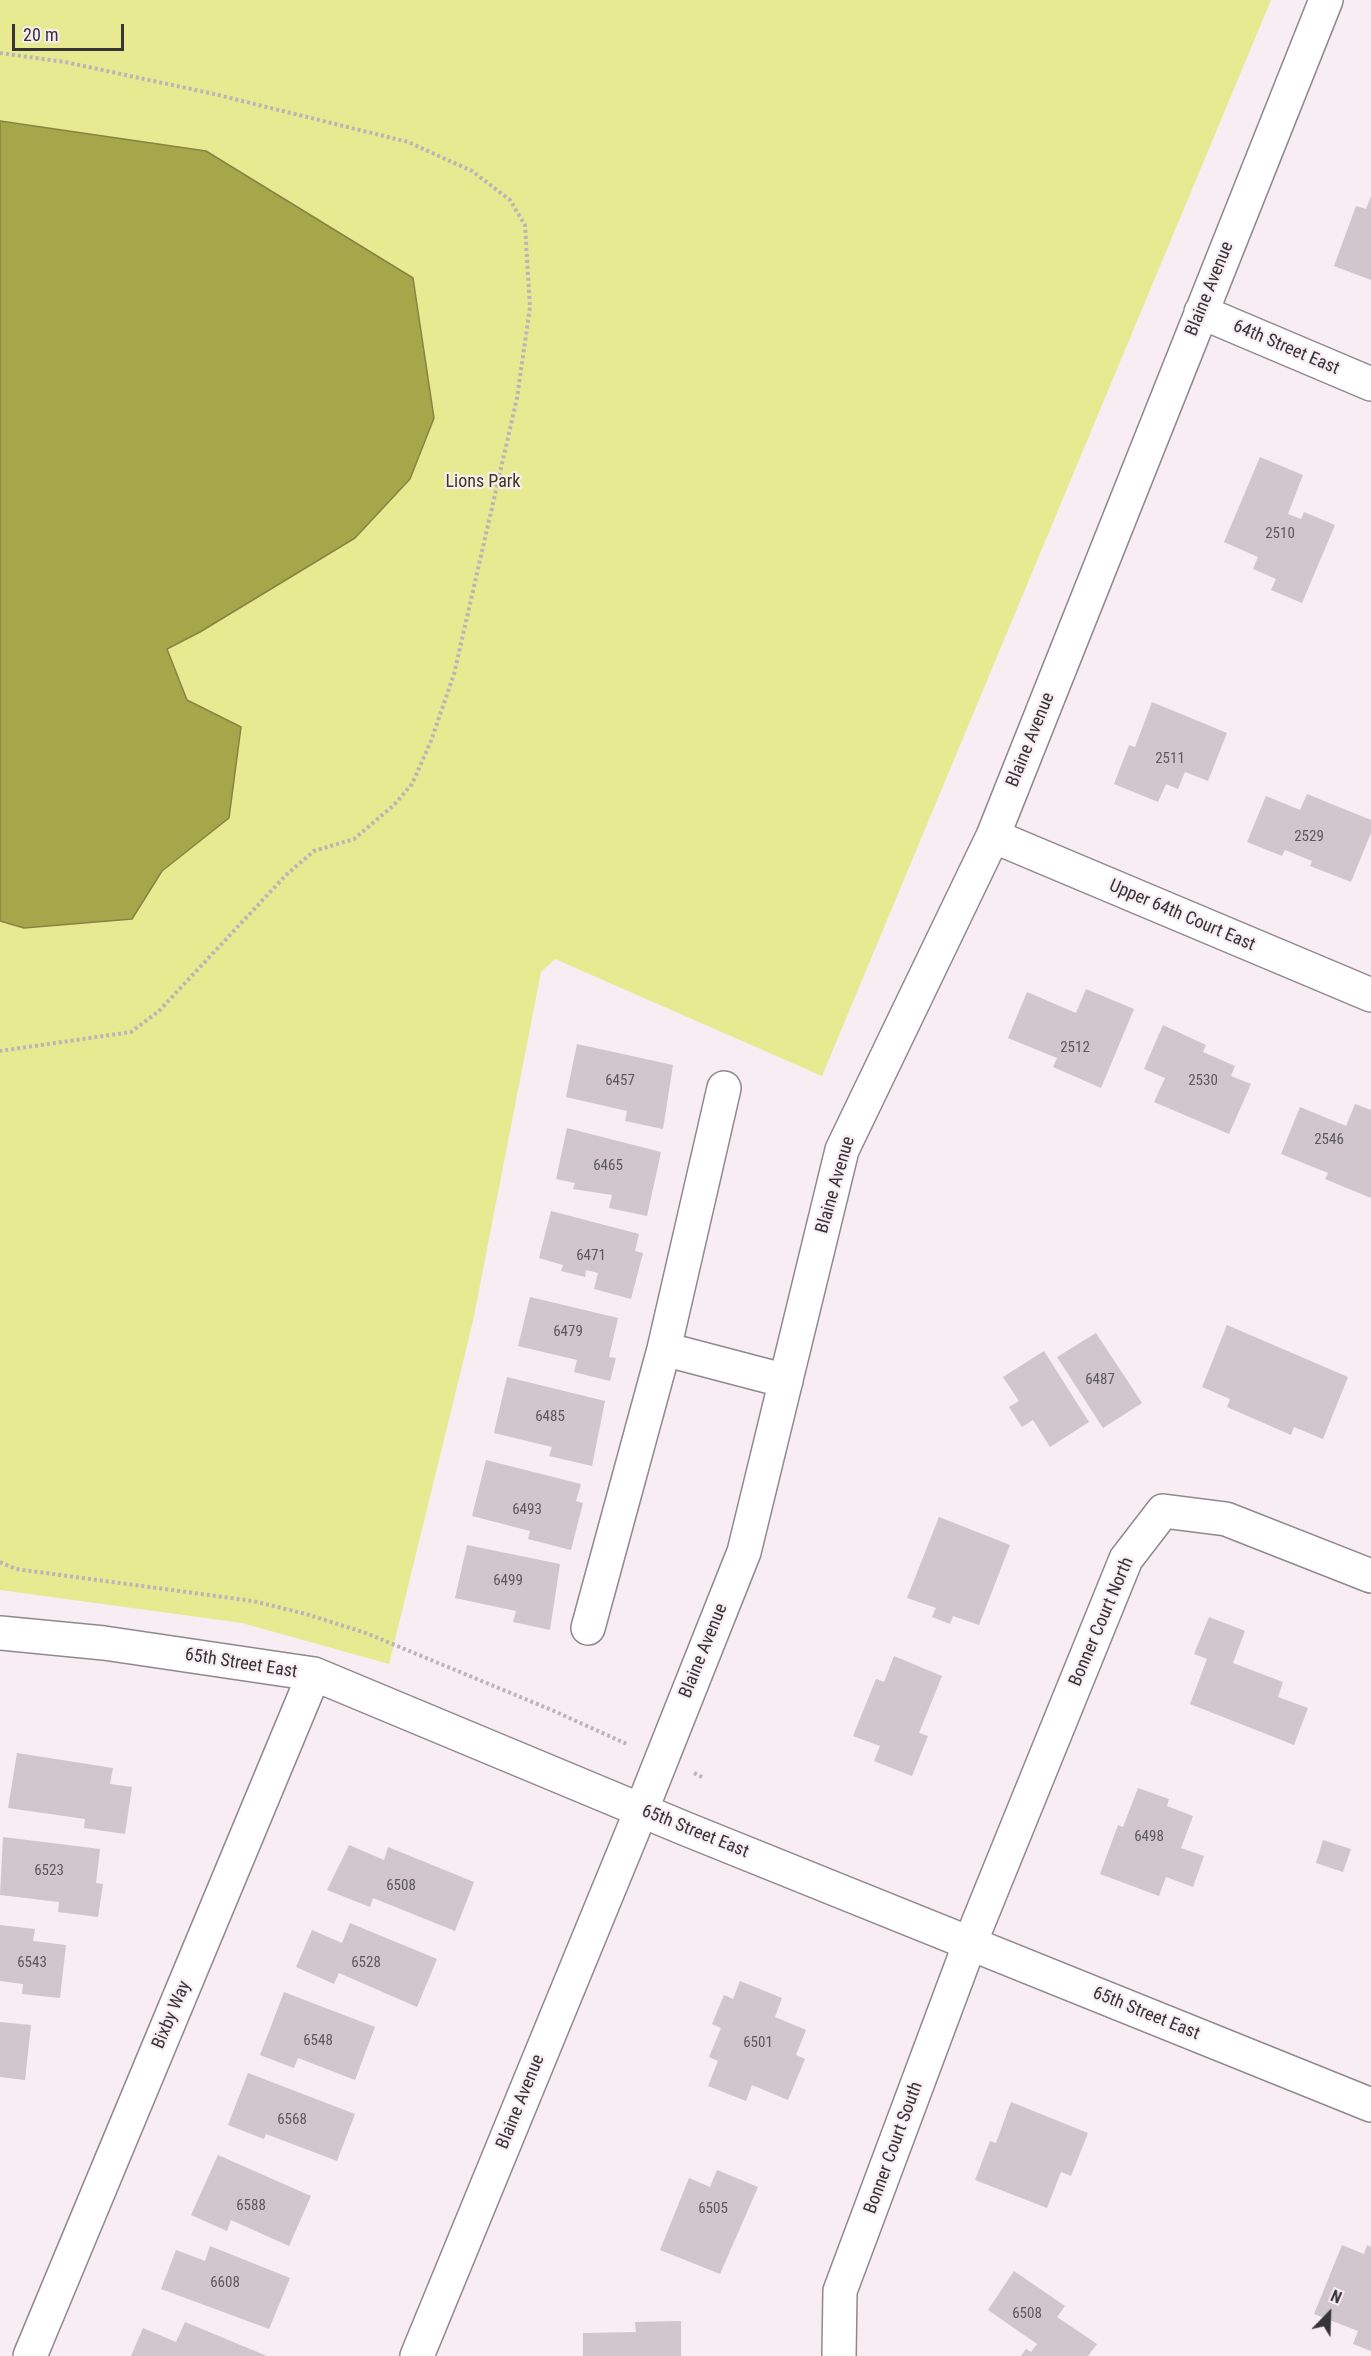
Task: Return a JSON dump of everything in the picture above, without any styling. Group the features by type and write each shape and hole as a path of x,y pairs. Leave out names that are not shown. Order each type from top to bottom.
{"street":[{"name":"Blaine Avenue","path":"417,2356 641,1811 744,1552 842,1150 993,836 1326,0"},
{"name":"64th Street East","path":"1201,312 1371,384"},
{"name":"Upper 64th Court East","path":"993,836 1371,995"},
{"path":"588,1628 664,1349 724,1088"},
{"path":"664,1349 786,1381"},
{"name":"Bonner Court North","path":"970,1943 1126,1559 1164,1511 1226,1519 1371,1576"},
{"name":"65th Street East","path":"0,1633 104,1643 314,1674 641,1811 1371,2105"},
{"name":"Bixby Way","path":"30,2356 314,1674"},
{"name":"Bonner Court South","path":"839,2356 840,2291 970,1943"}],"path":[{"path":"0,53 99,69 408,142 472,171 510,200 525,225 530,307 517,398 462,641 431,741 412,784 394,805 354,839 314,850 286,875 159,1011 131,1032 0,1051"},
{"path":"0,1562 16,1569 253,1601 306,1614 377,1637 554,1711 704,1778"}],"green space":[{"name":"Lions Park","path":"0,0 1271,0 822,1076 555,959 541,972 473,1321 389,1664 242,1623 0,1590"}],"shaded area":[{"path":"0,121 206,151 413,278 434,418 410,479 355,538 200,632 167,649 187,700 241,727 229,818 162,871 132,919 24,928 0,921"}],"building":[{"path":"1371,196 1371,280 1334,266 1356,206 1366,209"},
{"path":"1260,457 1303,475 1288,514 1301,519 1304,512 1335,525 1302,603 1271,590 1276,579 1253,569 1258,557 1224,542"},
{"path":"1152,702 1227,733 1208,781 1185,772 1178,789 1166,784 1158,802 1114,784 1129,745 1135,747"},
{"path":"1307,794 1371,820 1371,833 1351,882 1310,866 1312,861 1285,850 1282,856 1247,842 1266,796 1300,810"},
{"path":"1086,989 1134,1009 1101,1088 1053,1067 1057,1058 1008,1038 1027,992 1076,1013"},
{"path":"1163,1025 1206,1045 1203,1052 1235,1066 1231,1076 1251,1084 1229,1134 1154,1102 1165,1078 1144,1069"},
{"path":"577,1044 673,1065 663,1129 625,1121 627,1111 566,1097"},
{"path":"1355,1104 1371,1110 1371,1198 1325,1179 1328,1173 1281,1154 1300,1107 1346,1126"},
{"path":"567,1128 661,1152 647,1216 609,1208 612,1195 573,1189 575,1183 556,1179"},
{"path":"551,1211 639,1234 635,1251 643,1253 631,1299 594,1289 598,1273 586,1270 585,1277 561,1271 563,1265 539,1258"},
{"path":"530,1297 618,1318 609,1357 616,1358 610,1381 574,1372 577,1360 518,1346"},
{"path":"1227,1325 1348,1377 1323,1439 1294,1427 1291,1435 1227,1407 1230,1399 1202,1387"},
{"path":"1096,1333 1142,1403 1103,1428 1057,1357"},
{"path":"1044,1351 1089,1422 1050,1447 1033,1420 1022,1427 1009,1407 1019,1401 1003,1377"},
{"path":"507,1377 605,1401 592,1466 549,1456 552,1447 494,1433"},
{"path":"486,1460 581,1484 576,1501 583,1503 571,1550 528,1539 530,1531 472,1516"},
{"path":"939,1517 1010,1545 979,1625 953,1616 950,1624 932,1617 936,1608 907,1598"},
{"path":"467,1545 560,1564 550,1630 513,1622 516,1611 455,1598"},
{"path":"1209,1617 1245,1631 1233,1663 1283,1682 1278,1697 1308,1708 1294,1745 1190,1704 1207,1659 1194,1654"},
{"path":"894,1656 942,1676 919,1733 928,1736 912,1776 874,1761 880,1746 853,1736 876,1679 884,1682"},
{"path":"17,1753 113,1768 110,1784 132,1787 125,1834 84,1828 85,1819 8,1808"},
{"path":"1138,1788 1169,1799 1167,1806 1193,1816 1181,1848 1204,1856 1193,1887 1166,1877 1159,1896 1100,1874 1118,1825 1123,1827"},
{"path":"3,1837 100,1849 96,1883 103,1884 98,1917 58,1912 59,1902 0,1895"},
{"path":"1323,1840 1351,1849 1343,1872 1316,1863"},
{"path":"349,1845 384,1860 388,1847 474,1882 455,1931 373,1898 370,1907 327,1890"},
{"path":"350,1923 437,1959 417,2007 339,1973 334,1984 296,1967 312,1930 342,1943"},
{"path":"0,1925 35,1929 33,1941 66,1945 60,1998 22,1994 23,1984 0,1981"},
{"path":"740,1981 782,1998 775,2017 806,2030 796,2055 805,2059 788,2100 752,2085 746,2101 708,2086 718,2061 709,2057 721,2028 712,2024 724,1995 733,1999"},
{"path":"284,1992 375,2027 355,2080 298,2058 294,2068 260,2055"},
{"path":"0,2022 31,2025 25,2080 0,2077"},
{"path":"248,2073 355,2114 337,2161 266,2134 264,2139 228,2125"},
{"path":"1011,2102 1088,2133 1071,2176 1061,2172 1047,2208 975,2180 990,2141 996,2143"},
{"path":"218,2155 311,2196 289,2246 231,2220 227,2231 191,2215"},
{"path":"717,2170 758,2187 720,2274 660,2250 689,2178 710,2187"},
{"path":"1342,2245 1364,2254 1367,2245 1371,2247 1371,2351 1353,2344 1358,2331 1314,2314"},
{"path":"210,2246 290,2278 269,2329 161,2289 176,2250 205,2261"},
{"path":"1014,2271 1065,2306 1057,2317 1097,2344 1088,2356 1021,2356 1026,2349 1031,2352 1037,2344 988,2310"},
{"path":"681,2321 681,2356 583,2356 583,2333 636,2332 635,2322"},
{"path":"185,2322 267,2356 131,2356 143,2328 176,2342"}]}
